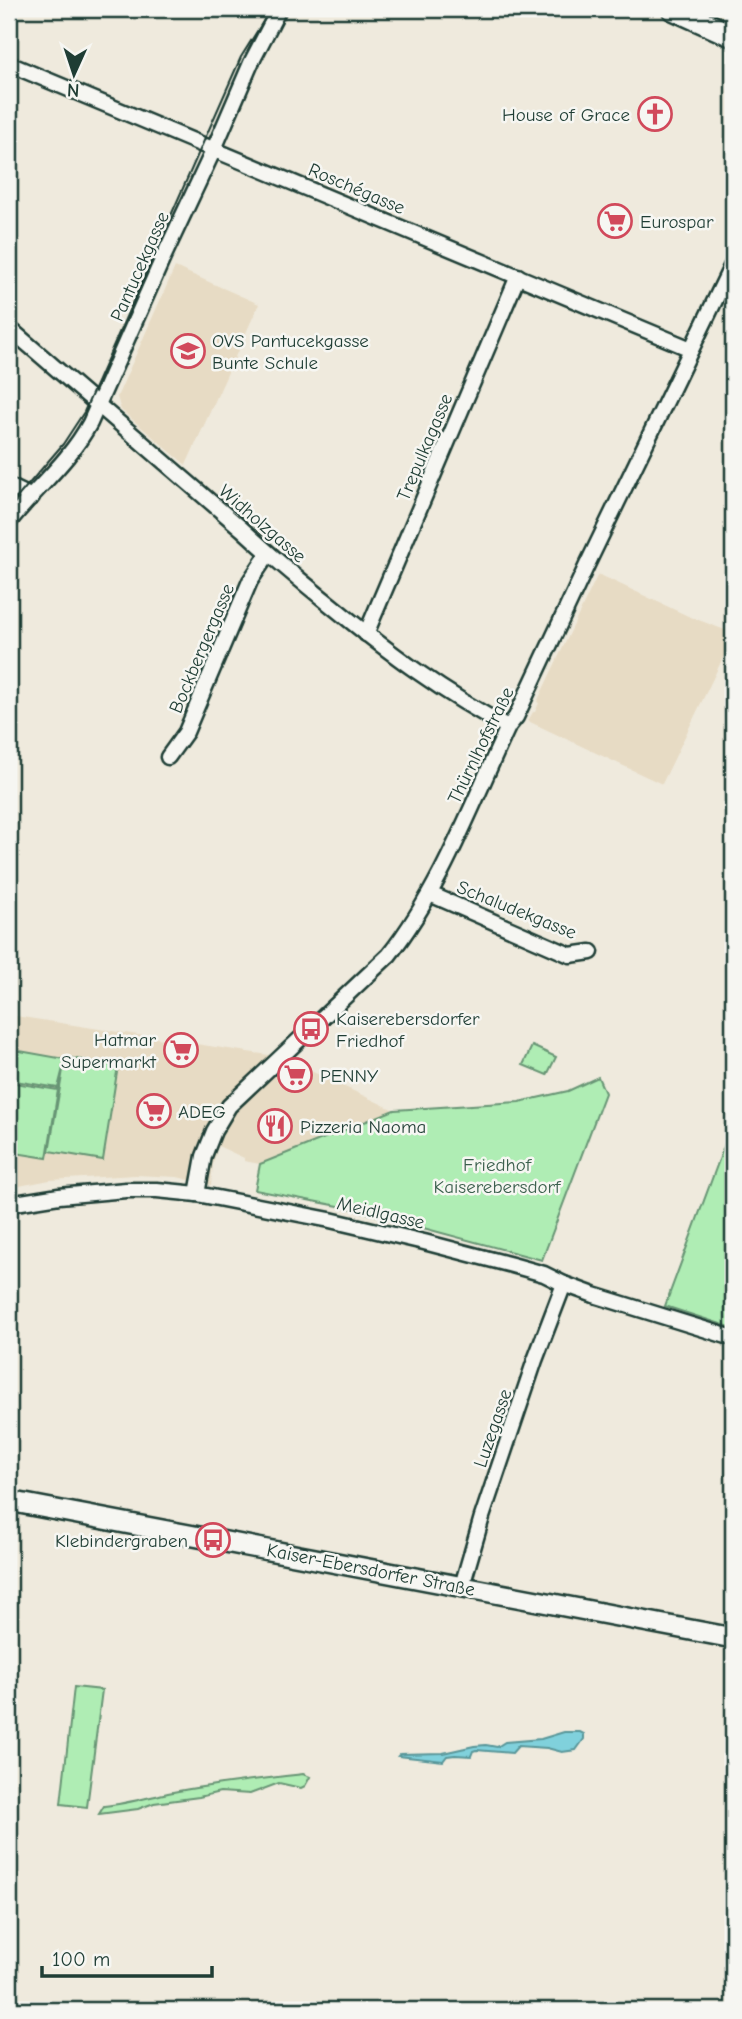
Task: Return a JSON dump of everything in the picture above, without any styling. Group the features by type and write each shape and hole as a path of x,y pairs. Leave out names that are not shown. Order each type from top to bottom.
{"main road":[{"path":"673,9 733,36"},
{"name":"Kaiser-Ebersdorfer Straße","path":"9,1501 733,1638"}],"street":[{"name":"Pantucekgasse","path":"9,522 83,437 99,407 251,63 279,9"},
{"name":"Roschégasse","path":"9,64 691,349"},
{"name":"Thürnlhofstraße","path":"197,1194 204,1156 214,1131 229,1106 389,955 410,928 430,894 733,263"},
{"name":"Trepulkagasse","path":"366,634 518,276"},
{"name":"Widholzgasse","path":"9,328 268,554 366,634 415,672 508,727"},
{"path":"9,486 32,497"},
{"name":"Bockbergergasse","path":"168,757 186,732 250,581 268,554"},
{"name":"Schaludekgasse","path":"430,894 570,955 591,952"},
{"name":"Meidlgasse","path":"9,1204 126,1190 197,1194 424,1242 544,1275 564,1284 733,1338"},
{"name":"Luzegasse","path":"462,1586 482,1517 535,1360 564,1284"}],"shaded area":[{"name":"OVS Pantucekgasse Bunte Schule","path":"175,267 259,304 186,465 121,410 117,397"},
{"path":"598,574 688,616 733,633 662,784 528,721 535,712 539,703 537,702"},
{"path":"9,1015 281,1057 394,1110 260,1164 244,1161 244,1158 218,1146 211,1185 177,1177 135,1175 50,1180 9,1188"}],"green space":[{"path":"532,1046 556,1057 547,1075 523,1065"},
{"path":"14,1050 118,1066 103,1160 49,1151 64,1064 58,1088 9,1080"},
{"name":"Friedhof Kaiserebersdorf","path":"598,1077 605,1093 542,1260 349,1208 255,1190 260,1164 394,1110 519,1102 568,1091"},
{"path":"9,1082 58,1090 47,1158 9,1152"},
{"path":"733,1122 733,1328 665,1306"},
{"path":"74,1687 102,1690 87,1807 61,1804"},
{"path":"303,1774 310,1777 301,1788 279,1783 250,1794 220,1792 99,1814 104,1806 168,1793"}],"water":[{"path":"564,1732 584,1734 584,1739 576,1750 562,1752 518,1746 512,1753 476,1750 471,1756 447,1756 443,1761 398,1756 443,1753 474,1746 497,1747 505,1742 541,1739"}],"tram line":[{"path":"9,507 63,444 84,412 241,57 271,9"},
{"path":"703,9 733,23"}],"place":[{"name":"House of Grace","path":"655,114"},
{"name":"Eurospar","path":"615,221"},
{"name":"OVS Pantucekgasse Bunte Schule","path":"188,351"},
{"name":"Kaiserebersdorfer Friedhof","path":"311,1029"},
{"name":"Hatmar Supermarkt","path":"181,1050"},
{"name":"PENNY","path":"295,1075"},
{"name":"ADEG","path":"154,1111"},
{"name":"Pizzeria Naoma","path":"275,1126"},
{"name":"Klebindergraben","path":"213,1540"}]}
